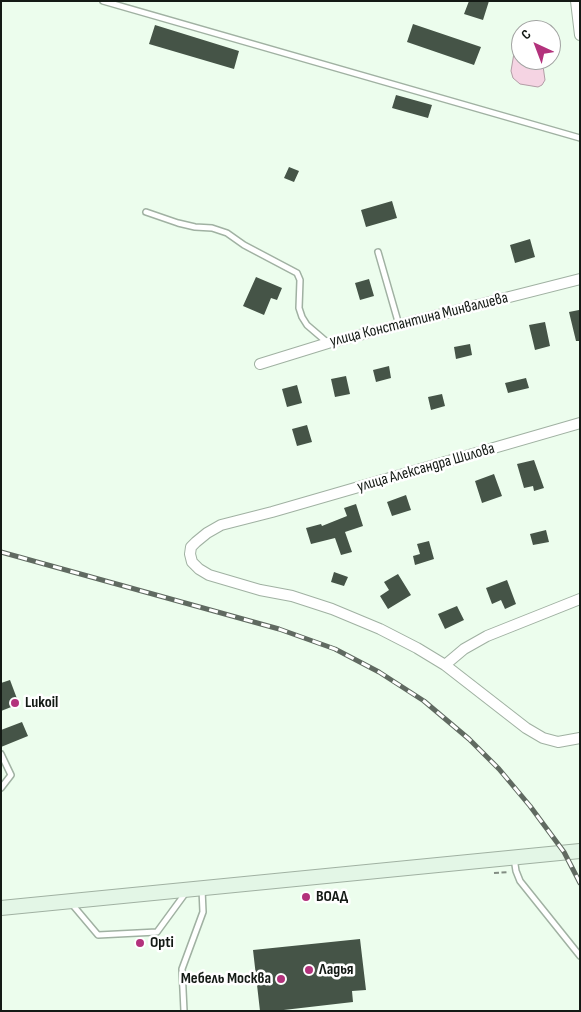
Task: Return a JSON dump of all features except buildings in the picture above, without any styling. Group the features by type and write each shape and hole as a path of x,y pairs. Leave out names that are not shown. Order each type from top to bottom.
{"main road":[{"path":"1,908 580,851"}],"street":[{"path":"576,1 580,35"},
{"name":"улица Константина Минвалиева","path":"260,364 328,343 580,279"},
{"name":"улица Александра Шилова","path":"445,664 372,625 332,609 292,596 260,590 209,575 192,562 190,547 207,533 221,525 580,423"},
{"path":"580,599 487,636 464,649 445,664 526,728 543,738 558,742 580,738"}],"lane":[{"path":"103,1 580,138"},
{"path":"146,212 178,223 212,228 227,233 244,246 297,274 300,280 299,308 302,317 307,325 328,343"},
{"path":"378,252 399,325"},
{"path":"1,754 11,775 1,788"},
{"path":"514,858 516,872 520,881 580,956"},
{"path":"69,901 98,935 158,932 196,889 204,912 182,969 184,1011"}],"shaded area":[{"path":"544,70 545,80 538,87 520,84 513,78 511,71"}],"railway":[{"path":"1,552 279,629 335,649 379,672 424,701 469,739 499,769 530,806 564,852 580,883"}],"place":[{"name":"Lukoil","path":"15,703"},
{"name":"ВОАД","path":"306,897"},
{"name":"Opti","path":"140,943"},
{"name":"Ладья","path":"309,970"},
{"name":"Мебель Москва","path":"281,979"}]}
